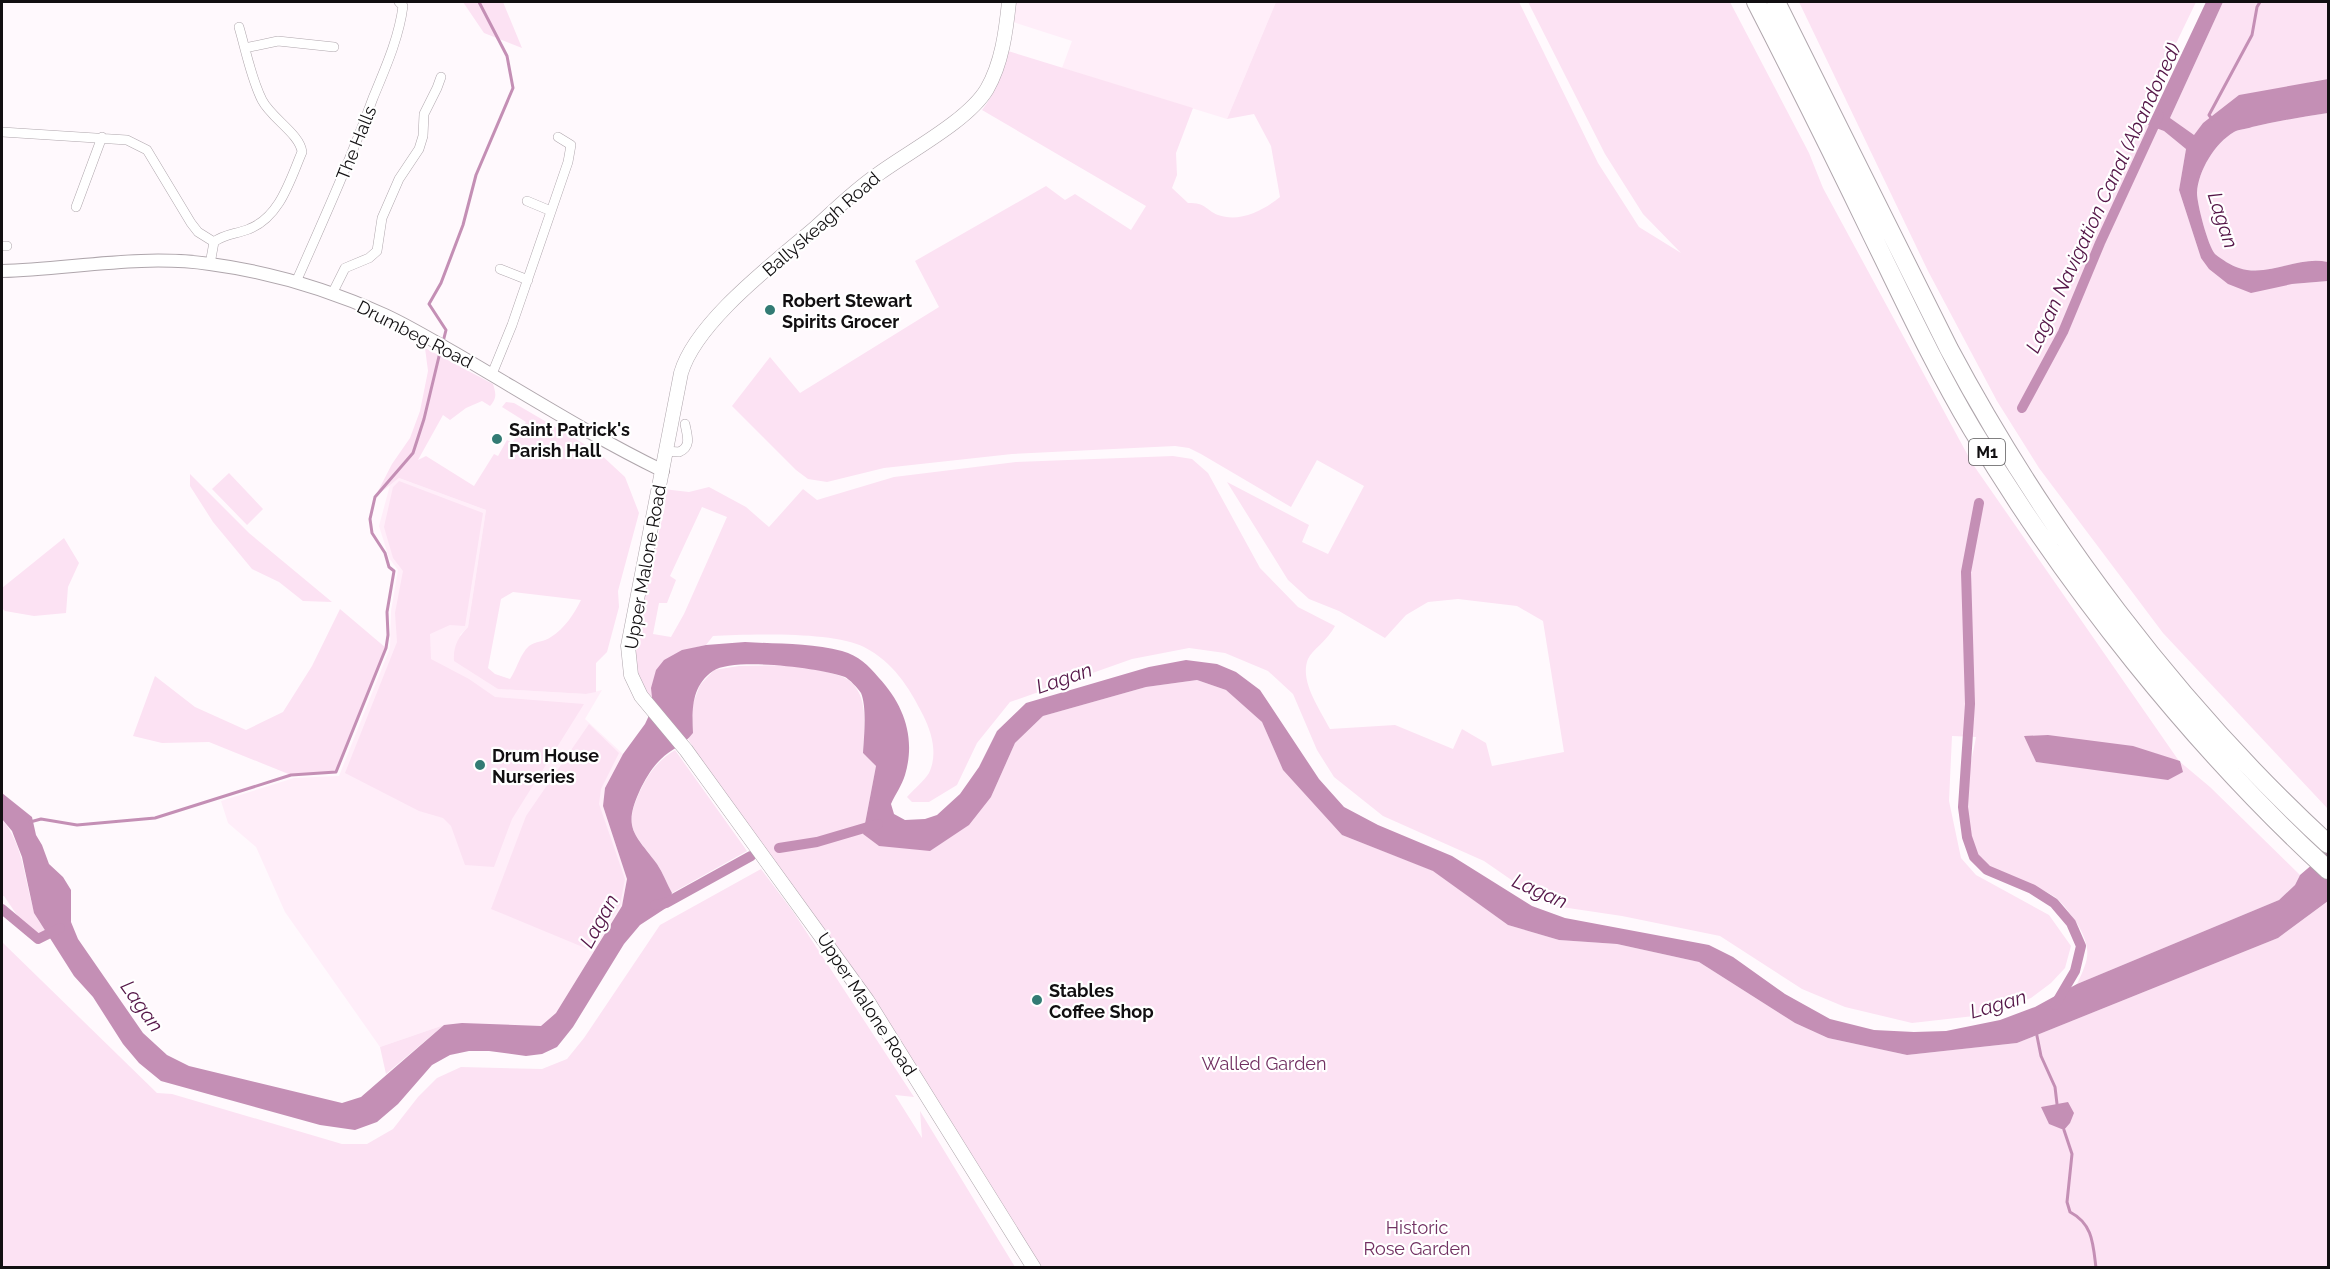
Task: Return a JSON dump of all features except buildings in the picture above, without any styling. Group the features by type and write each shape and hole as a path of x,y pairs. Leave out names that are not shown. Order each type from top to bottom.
{"highway":[{"name":"M1","path":"1756,2 1927,346 1973,430 1997,468 2044,539 2134,660 2186,722 2302,846 2328,870"},
{"name":"M1","path":"1776,2 1949,349 1977,402 2006,449 2077,554 2151,652 2232,746 2322,838"}],"main road":[{"name":"Ballyskeagh Road","path":"663,471 681,373 685,361 700,336 762,274 875,176 972,108 987,89 998,63 1010,2"},
{"name":"Upper Malone Road","path":"663,471 628,646 631,675 641,696 686,750 867,1000 1034,1268"}],"street":[{"name":"The Halls","path":"296,282 346,171 380,82 400,24 403,6 399,2"},
{"path":"210,264 213,242 220,237 248,230 271,215 302,153 301,146 272,115 262,100 239,27"},
{"path":"245,48 278,41 334,47"},
{"path":"332,294 345,268 369,258 377,251 382,218 399,179 419,148 423,136 424,114 441,77"},
{"path":"2,132 127,140 147,150 191,224 213,242"},
{"path":"76,207 102,137"},
{"path":"492,374 512,325 568,162 571,145 558,137"},
{"path":"527,201 551,211"},
{"name":"Drumbeg Road","path":"2,271 127,261 210,264 296,282 384,314 663,471"},
{"path":"500,269 528,280"},
{"path":"666,451 679,452 687,447 685,424"}],"shaded area":[{"path":"1016,2 1276,2 1227,119 1062,68 1072,41 1013,22"},
{"path":"2206,2 2223,2 2170,118 2194,135 2203,123 2239,95 2328,79 2328,113 2238,130 2214,150 2204,167 2197,193 2203,225 2212,250 2230,264 2250,270 2272,269 2306,261 2328,262 2328,281 2292,284 2251,293 2228,284 2209,269 2201,258 2179,190 2186,149 2164,131 2148,125"},
{"name":"Drum House Nurseries","path":"399,478 486,510 468,627 460,635 498,689 586,694 602,690 585,719 623,754 605,788 603,806 627,879 622,906 556,1013 541,1026 444,1025 380,1047 285,912 256,847 228,823 221,801 294,778 339,776 390,648 391,611 398,570 389,558 379,526 390,485"},
{"path":"745,642 830,648 858,658 875,673 895,699 906,723 908,761 905,775 891,804 894,814 905,820 925,819 937,815 960,794 979,767 997,731 1026,703 1149,667 1186,660 1217,664 1236,672 1260,690 1319,779 1344,807 1378,825 1452,856 1532,906 1565,918 1709,945 1733,957 1785,994 1830,1019 1874,1030 1946,1031 2000,1020 2035,1007 2077,984 2279,900 2295,885 2300,875 2328,851 2328,901 2278,938 2017,1043 1907,1055 1828,1038 1795,1023 1699,962 1617,944 1559,940 1508,925 1433,871 1342,835 1283,770 1262,722 1226,690 1197,680 1146,687 1043,716 1015,743 991,797 969,825 930,851 879,846 863,834 876,766 863,753 865,722 863,699 853,684 845,677 817,670 778,665 739,665 713,671 700,684 694,699 693,733 655,766 644,782 635,803 632,823 637,838 659,867 672,893 666,908 640,925 624,944 573,1027 557,1047 542,1054 526,1056 489,1051 469,1051 450,1055 432,1065 398,1104 377,1122 355,1130 320,1125 161,1081 139,1063 123,1044 93,997 74,976 34,913 22,857 12,831 2,819 2,793 32,817 36,835 49,864 63,877 71,890 71,922 78,939 143,1033 167,1055 189,1066 342,1103 361,1097 444,1025 462,1023 541,1026 556,1013 622,906 627,879 603,806 605,788 623,754 645,724 653,707 651,688 656,670 664,660 682,650 706,645"},
{"path":"2048,735 2133,746 2180,761 2183,772 2168,780 2036,762 2024,736"},
{"path":"2068,1102 2074,1113 2064,1130 2049,1124 2041,1107"}],"green space":[{"path":"463,2 503,2 522,48 484,33"},
{"path":"1276,2 1519,2 1598,163 1639,227 1681,253 1643,214 1605,154 1528,2 1730,2 1809,153 1823,188 1972,463 2179,761 2210,787 2300,875 2295,885 2279,900 2077,984 2086,961 2087,948 2078,925 2067,910 2046,892 1990,867 1975,852 1968,822 1966,798 1976,737 1952,736 1949,801 1961,858 1976,875 2049,915 2071,946 2065,968 2051,983 2031,998 1983,1015 1912,1023 1845,1007 1802,989 1720,936 1622,916 1548,905 1484,861 1383,816 1334,777 1317,750 1293,694 1268,671 1225,653 1189,648 1132,659 1010,702 977,743 957,785 929,802 912,802 907,797 927,776 932,766 933,744 923,715 906,685 892,668 874,653 850,642 833,638 791,635 713,636 706,645 680,652 663,663 657,670 652,692 653,707 630,663 647,560 653,557 665,507 663,489 689,492 709,487 746,507 769,527 803,489 817,500 894,477 1016,462 1173,456 1192,459 1208,473 1260,568 1298,607 1335,626 1310,656 1306,668 1308,686 1330,729 1395,725 1453,749 1462,729 1486,743 1492,766 1564,752 1543,621 1517,606 1458,599 1428,602 1406,615 1385,638 1339,611 1309,599 1288,580 1227,482 1309,525 1302,542 1328,554 1364,486 1317,460 1291,507 1201,454 1189,448 1175,446 1012,454 884,468 827,482 808,479 796,470 732,406 770,357 800,393 939,307 915,261 1046,186 1065,200 1075,194 1131,230 1146,206 982,110 995,89 1008,51 1193,108 1176,153 1177,175 1172,188 1188,203 1202,205 1218,215 1235,217 1259,211 1280,197 1271,146 1254,114 1227,119","holes":["702,507 727,517 684,614 671,637 653,634 659,603 667,603 676,580 670,576","2025,736 2089,768 2036,762"]},
{"path":"1799,2 2196,2 2139,120 2164,131 2186,149 2179,190 2201,258 2292,284 2328,281 2328,809 2163,633 2039,468 1997,401 1928,271"},
{"path":"2223,2 2328,2 2328,79 2313,81 2203,123 2194,136 2170,118"},
{"path":"2328,113 2328,262 2306,261 2272,269 2250,270 2236,267 2217,256 2206,234 2197,193 2204,167 2214,150 2238,130"},
{"path":"425,348 493,384 495,396 490,406 482,401 466,408 450,420 443,415 418,460 426,456 474,486 494,454 498,456 507,440 512,443 526,422 502,407 506,402 514,403 598,452 625,477 639,513 618,591 619,607 607,652 596,663 596,692 586,694 498,689 454,661 457,642 468,627 486,510 399,478 375,497 392,464 410,438 420,411 428,371","holes":["513,592 581,600 561,629 549,639 531,644 526,649 510,679 495,674 488,668 501,599"]},
{"path":"229,473 263,509 247,525 212,489"},
{"path":"190,474 249,533 332,602 303,601 279,582 252,569 213,522 190,486"},
{"path":"399,481 483,513 465,626 450,625 430,634 431,659 469,679 495,697 584,704 512,819 494,867 465,865 451,826 443,818 419,811 345,773 397,642 395,613 403,571 393,558 384,527 393,487"},
{"path":"64,538 79,563 68,587 66,613 34,616 5,611 2,608 2,588"},
{"path":"340,609 386,648 336,772 291,775 209,742 162,743 133,736 155,676 195,707 246,730 283,712 312,666"},
{"path":"793,665 843,677 854,686 859,694 864,713 863,753 876,766 863,834 879,846 991,797 1015,743 1043,716 1146,687 1197,680 1226,690 1262,722 1283,770 1342,835 1434,871 1508,925 1559,940 1617,944 1699,962 1795,1023 1828,1038 1907,1055 2017,1043 2278,938 2328,901 2328,1267 1041,1267 820,925 753,842 688,739 693,733 692,706 700,685 714,670 739,666"},
{"path":"589,724 619,753 601,789 599,804 625,879 620,905 590,950 491,909 526,816"},
{"path":"675,750 747,851 672,893 659,867 636,836 632,821 636,801 648,776 660,761"},
{"path":"2,819 15,840 34,911 46,932 39,934 23,924 2,896"},
{"path":"761,869 794,913 914,1097 895,1095 922,1138 920,1111 1015,1267 2,1267 2,942 157,1093 172,1094 342,1144 367,1144 393,1129 418,1097 437,1078 461,1067 542,1069 567,1059 584,1038 660,925"},
{"path":"444,1025 386,1074 380,1047"}],"waterway":[{"path":"443,342 446,330 429,304 441,283 463,225 476,175 513,88 507,56 479,2"},
{"path":"2212,119 2209,115 2252,35 2260,2"},
{"name":"Lagan Navigation Canal (Abandoned)","path":"2022,408 2063,332 2100,243 2159,115"},
{"path":"30,822 41,819 77,825 155,818 291,775 336,772 386,648 388,635 387,612 394,571 389,567 385,553 372,533 370,519 375,497 413,453 424,419 441,348"},
{"name":"Lagan Navigation Canal (Abandoned)","path":"1979,503 1966,572 1970,704 1963,807 1967,837 1974,857 1987,870 2032,889 2054,903 2071,923 2081,946 2075,971 2055,1005"},
{"path":"779,848 817,842 878,824"},
{"path":"655,905 666,903 751,856"},
{"path":"2,909 38,939 60,928"},
{"path":"2036,1031 2041,1056 2055,1087 2057,1104"},
{"path":"2064,1130 2072,1154 2067,1202 2070,1212 2078,1217 2088,1229 2093,1243 2096,1268"}],"place":[{"name":"Robert Stewart Spirits Grocer","path":"770,310"},
{"name":"Saint Patrick's Parish Hall","path":"497,439"},
{"name":"Drum House Nurseries","path":"480,765"},
{"name":"Stables Coffee Shop","path":"1037,1000"}],"water label":[{"name":"Lagan","path":"2223,220"},
{"name":"Lagan","path":"1064,678"},
{"name":"Lagan","path":"1540,891"},
{"name":"Lagan","path":"599,921"},
{"name":"Lagan","path":"1998,1004"},
{"name":"Lagan","path":"142,1006"}],"park label":[{"name":"Walled Garden","path":"1264,1063"},
{"name":"Historic Rose Garden","path":"1417,1237"}]}
